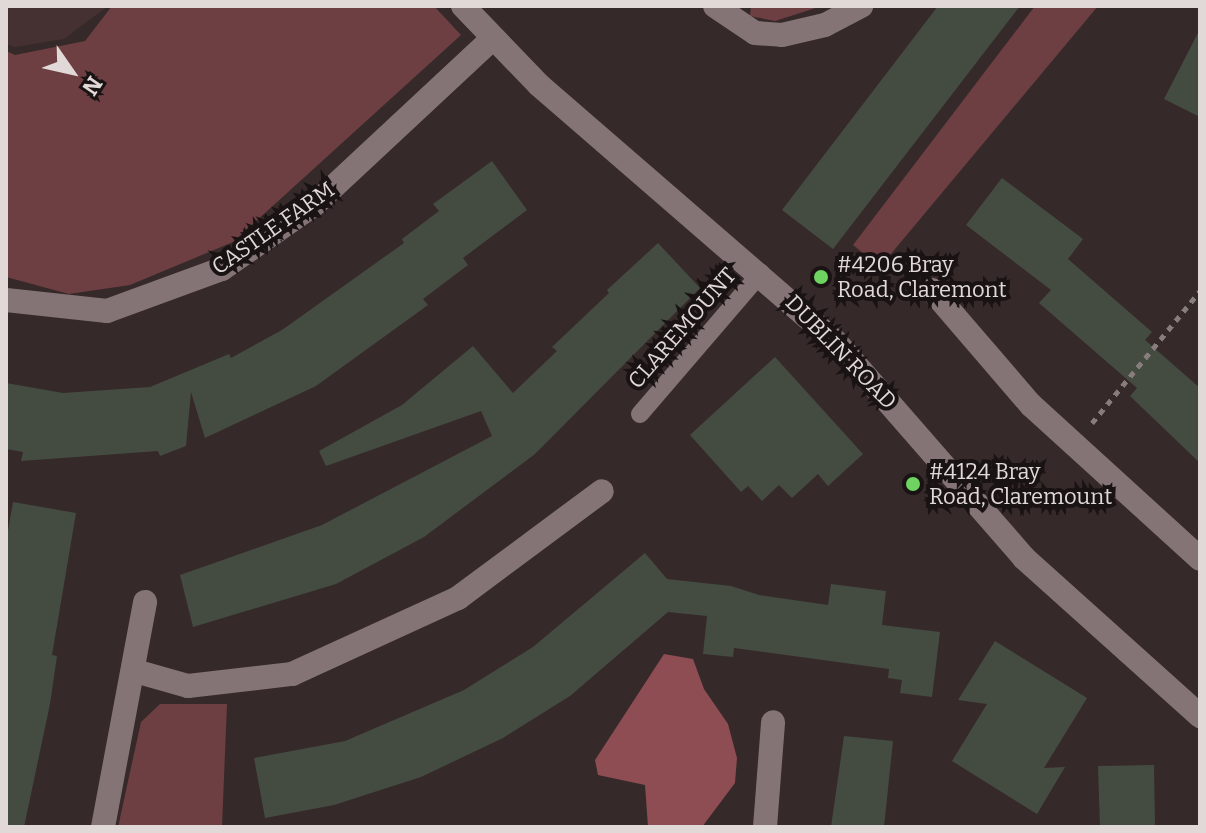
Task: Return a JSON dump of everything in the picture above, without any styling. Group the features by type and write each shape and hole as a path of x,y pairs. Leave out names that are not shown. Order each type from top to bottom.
{"street":[{"name":"DUBLIN ROAD","path":"463,6 492,39 761,273 872,380 1024,558 1200,716"},
{"path":"715,6 755,33 782,35 825,25 861,6"},
{"name":"CASTLE FARM","path":"6,300 107,311 222,269 315,204 492,39"},
{"path":"932,290 1031,405 1200,559"},
{"path":"135,671 188,686 292,674 458,598 602,491"},
{"path":"103,827 135,671 145,602"},
{"path":"765,827 773,722"}],"lane":[{"name":"CLAREMOUNT","path":"640,414 761,273"}],"path":[{"path":"1073,445 1200,291"}],"shaded area":[{"path":"6,6 108,6 64,39 15,47 6,44"},
{"path":"112,6 434,6 461,35 233,242 130,285 69,294 6,277 6,51 15,55 85,41"},
{"path":"751,6 822,6 775,21 750,16"},
{"path":"1035,6 1098,6 880,267 853,245"},
{"path":"664,654 693,659 704,689 728,724 737,758 735,783 702,827 648,827 645,785 598,775 595,760"},
{"path":"160,704 227,704 222,827 118,827 141,722"}],"building":[{"path":"938,6 1020,6 833,249 782,210"},
{"path":"1200,29 1200,117 1164,99"},
{"path":"492,161 527,210 463,258 468,265 423,299 428,305 316,386 205,438 191,392 186,446 160,456 158,451 21,461 23,452 6,449 6,383 63,393 150,387 229,354 231,358 282,330 404,243 402,239 439,211 433,204"},
{"path":"1002,178 1083,239 1068,259 1152,332 1145,340 1200,388 1200,463 1130,396 1137,388 1039,303 1051,290 966,225"},
{"path":"658,243 700,288 535,454 424,537 336,584 193,627 180,575 322,525 492,436 481,411 326,466 319,451 402,405 473,346 513,393 557,351 552,347 609,293 607,290"},
{"path":"775,357 863,454 828,486 818,474 792,498 779,485 762,501 748,486 741,492 690,435"},
{"path":"13,502 76,513 52,655 57,656 50,704 24,827 6,827 6,542"},
{"path":"645,553 667,579 731,586 759,595 828,605 831,584 886,591 882,625 940,632 932,697 900,693 902,680 888,678 889,669 734,648 733,657 703,654 707,616 668,612 570,696 503,738 421,777 334,805 265,818 254,758 345,741 464,690 533,647"},
{"path":"995,641 1087,698 1044,768 1065,767 1037,814 952,761 987,704 958,700"},
{"path":"844,736 893,741 884,827 831,827"},
{"path":"1154,765 1155,827 1100,827 1098,766"}],"place":[{"name":"#4206 Bray Road, Claremont","path":"821,277"},
{"name":"#4124 Bray Road, Claremount","path":"913,484"}]}
